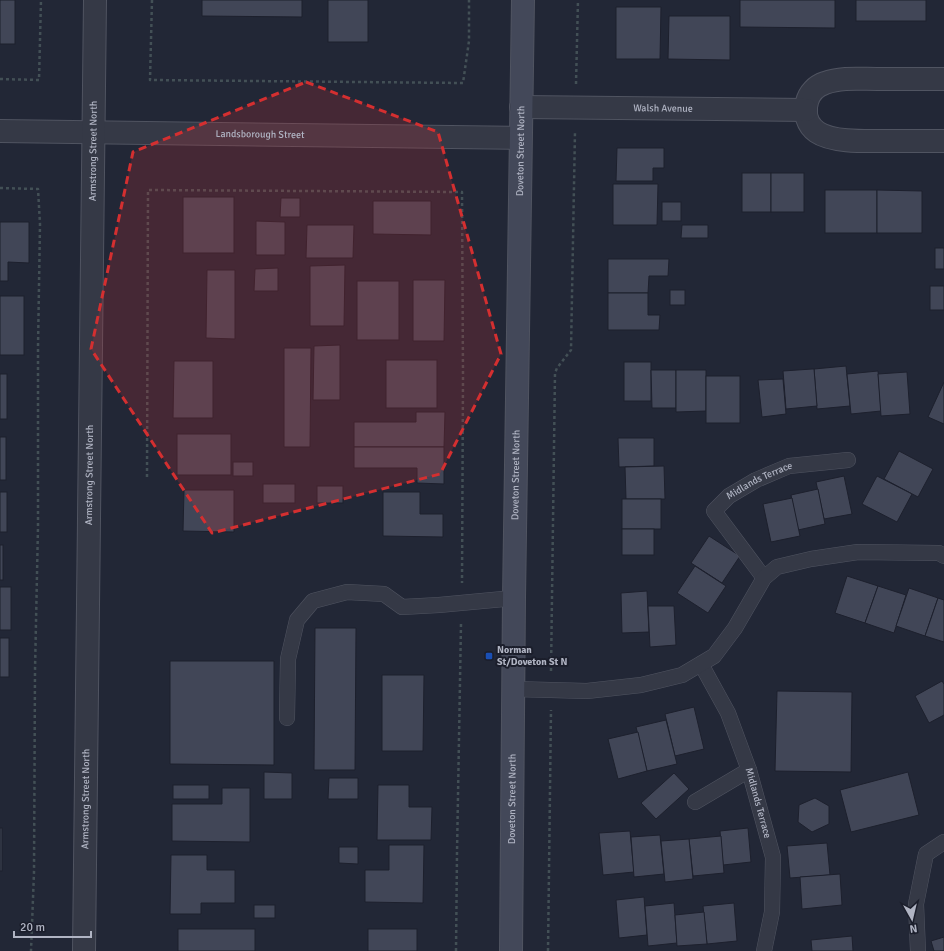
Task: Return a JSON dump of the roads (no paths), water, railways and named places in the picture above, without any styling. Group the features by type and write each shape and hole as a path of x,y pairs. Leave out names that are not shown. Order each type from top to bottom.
{"main road":[{"name":"Doveton Street North","path":"511,951 514,598 523,0"}],"street":[{"name":"Armstrong Street North","path":"84,951 95,0"},
{"path":"944,79 858,79 831,81 811,92 807,101 806,110 809,124 818,132 832,138 855,140 944,141"},
{"name":"Walsh Avenue","path":"521,107 806,110"},
{"name":"Landsborough Street","path":"0,131 520,138"}],"lane":[{"name":"Midlands Terrace","path":"764,578 714,511 729,496 756,480 789,466 848,460"},
{"path":"514,689 587,691 641,685 682,675 714,656 735,628 764,578 777,567 811,558 858,552 942,551"},
{"path":"287,718 288,659 297,620 313,601 347,592 384,594 402,607 514,598"},
{"name":"Midlands Terrace","path":"701,664 728,713 749,770 773,857 772,912 764,951"},
{"path":"695,802 749,770"},
{"path":"918,951 916,904 926,854 944,842"}],"place":[{"name":"Norman St/Doveton St N","path":"489,656"}]}
